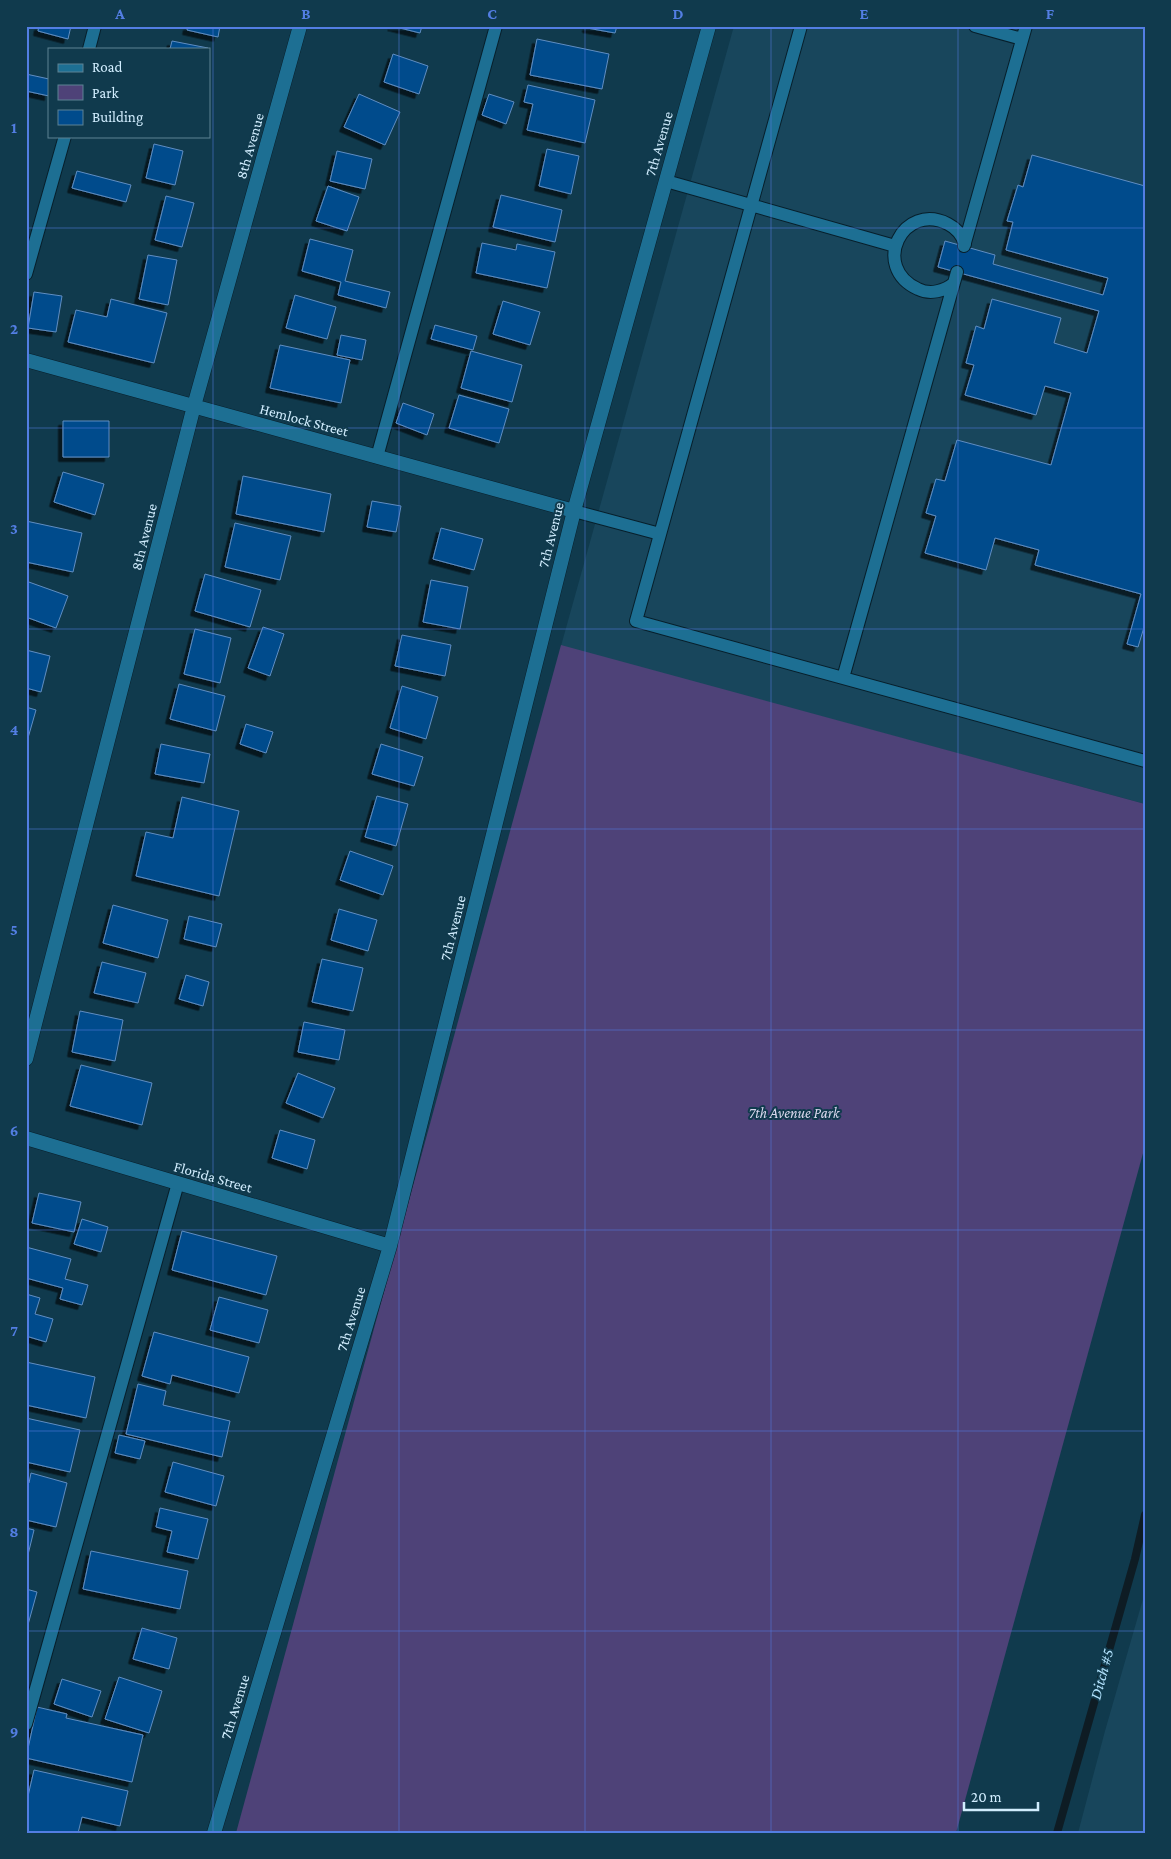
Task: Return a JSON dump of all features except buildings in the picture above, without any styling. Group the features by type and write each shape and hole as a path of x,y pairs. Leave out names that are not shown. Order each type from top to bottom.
{"street":[{"name":"8th Avenue","path":"26,1059 194,406 300,26"},
{"name":"7th Avenue","path":"214,1833 390,1246 574,511 709,26"},
{"name":"Hemlock Street","path":"26,360 574,511"},
{"name":"Florida Street","path":"26,1138 390,1246"}],"lane":[{"path":"89,48 96,26"},
{"path":"377,457 496,26"},
{"path":"801,26 636,621 1145,761"},
{"path":"975,26 1022,39"},
{"path":"843,678 955,278 949,288 935,292 921,291 908,284 898,274 894,260 895,246 902,233 912,224 926,219 940,220 953,227 962,237 965,245 1026,26"},
{"path":"26,274 64,138"},
{"path":"666,181 895,246"},
{"path":"574,511 660,534"},
{"path":"26,1724 178,1184"}],"shaded area":[{"path":"734,26 1145,26 1145,804 561,646"},
{"path":"1145,1592 1145,1833 1078,1833 1105,1731"}],"green space":[{"name":"7th Avenue Park","path":"561,645 1145,804 1145,1146 956,1833 236,1833"}],"waterway":[{"name":"Ditch #5","path":"1057,1833 1135,1559 1145,1515"}]}
